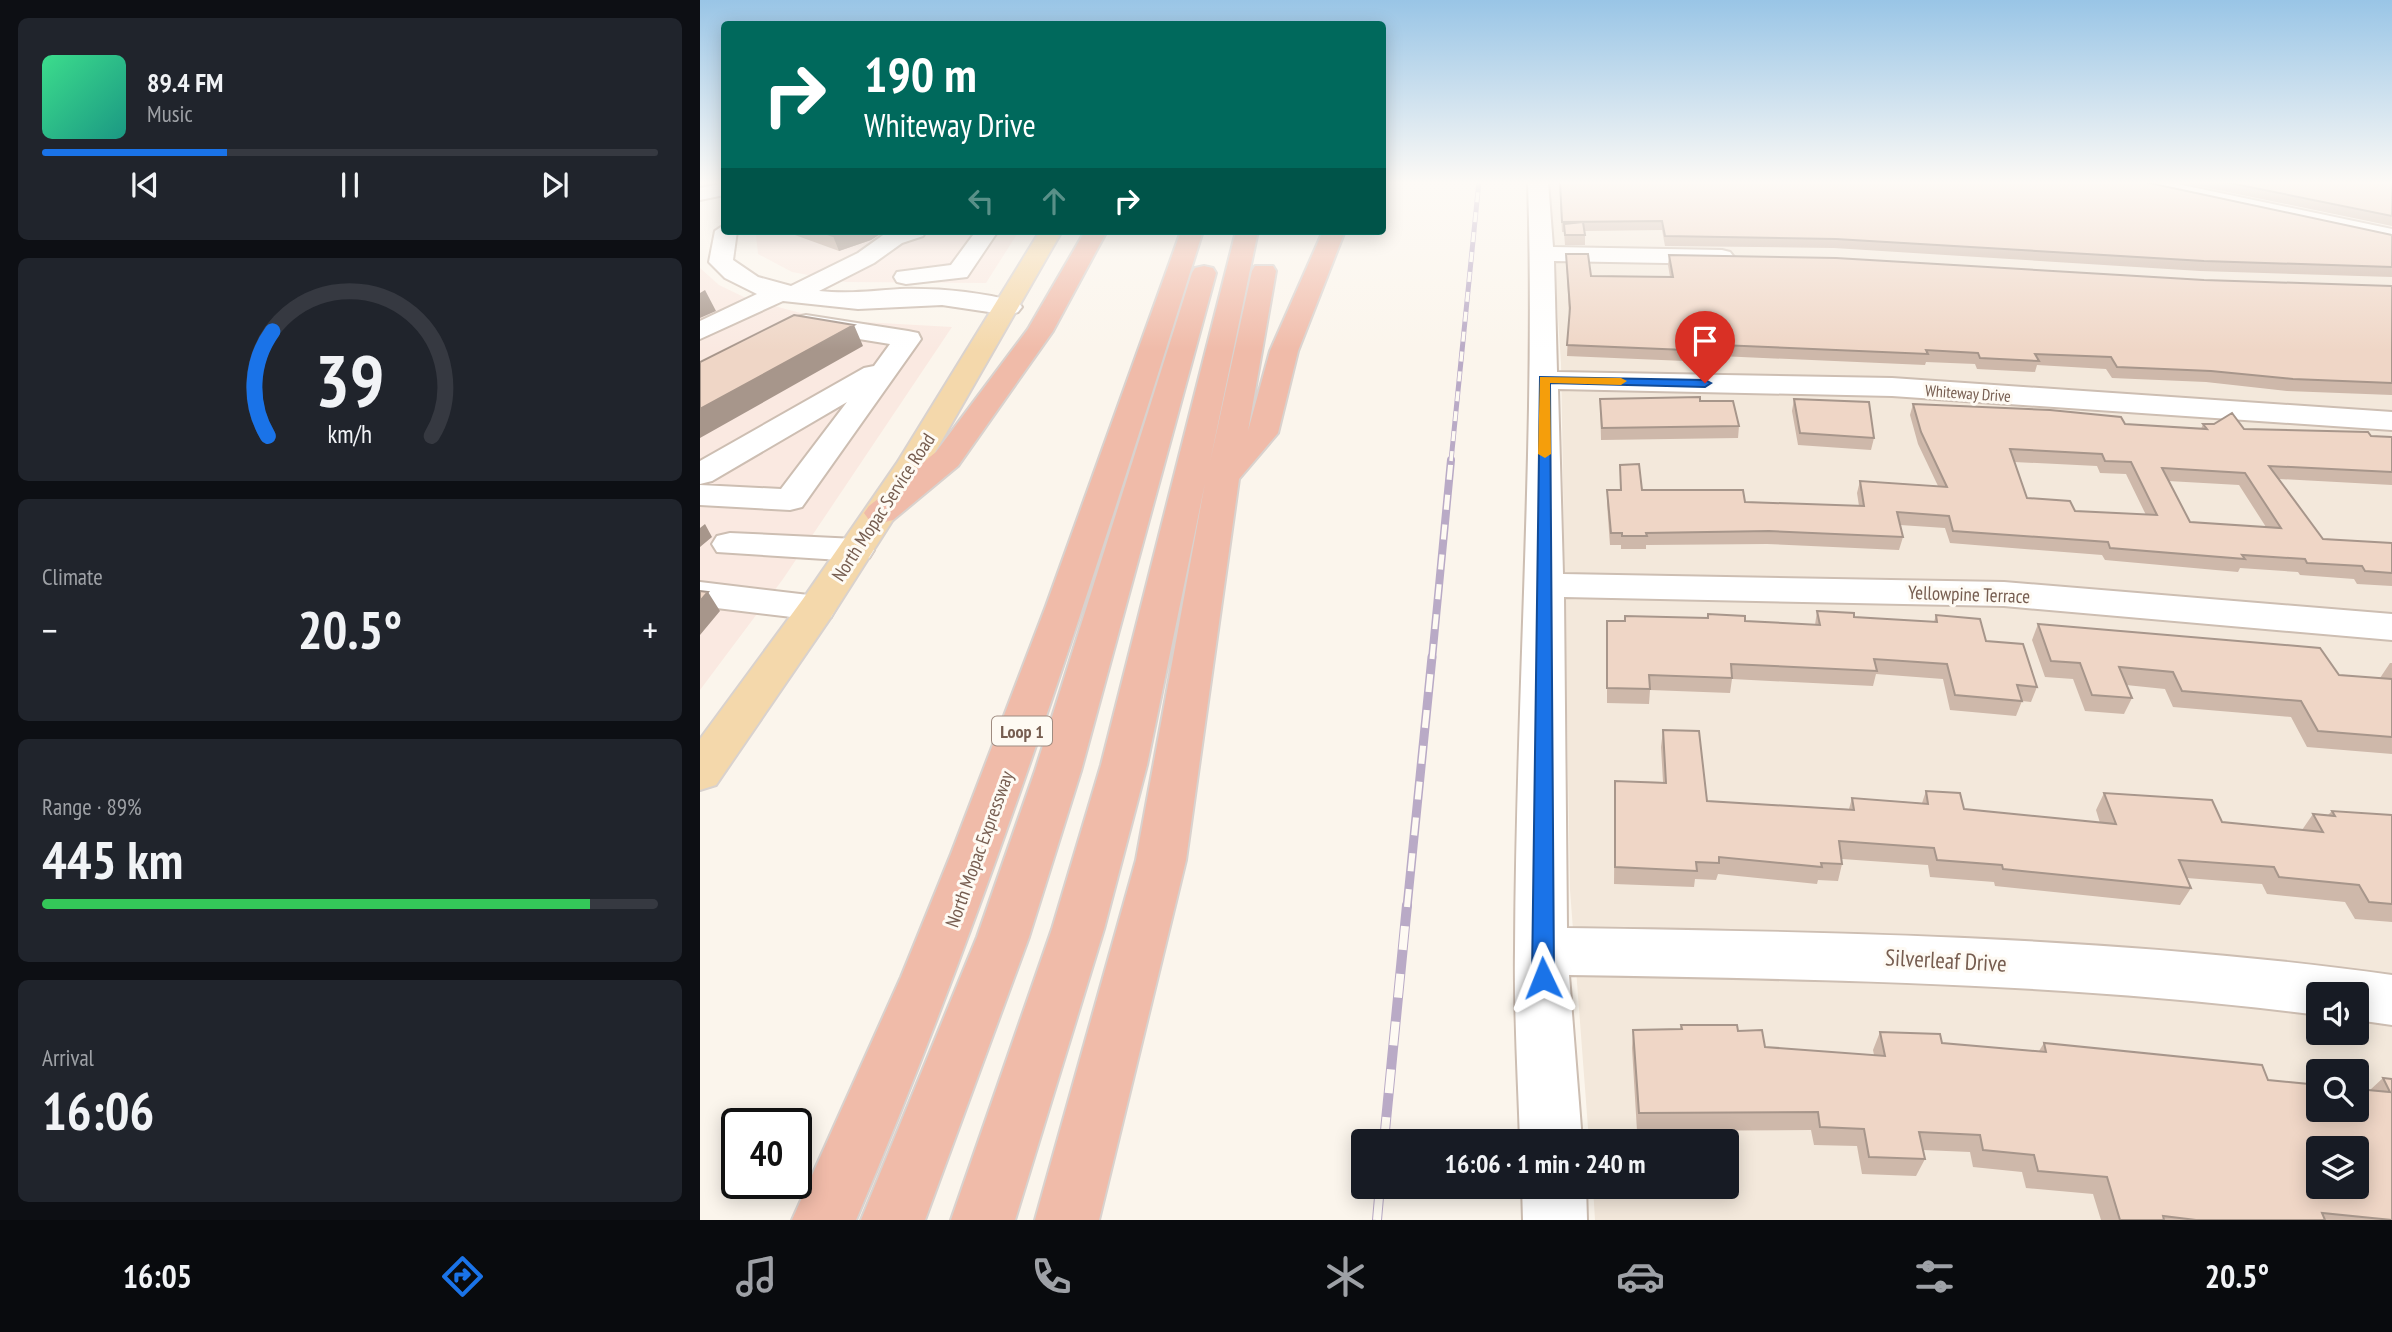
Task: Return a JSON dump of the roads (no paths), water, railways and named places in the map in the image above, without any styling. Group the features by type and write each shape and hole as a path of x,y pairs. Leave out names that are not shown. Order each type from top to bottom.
{"highway":[{"path":"881,513 947,459 1040,331 1092,238"},
{"name":"North Mopac Expressway","path":"824,1220 961,897 1008,771 1190,238"},
{"path":"893,1220 1003,937 1058,771 1214,238"},
{"path":"983,1220 1078,929 1124,765 1246,238"},
{"path":"1067,1220 1126,1003 1161,860 1223,477 1270,238"},
{"path":"1223,477 1263,433 1284,351 1331,238"}],"main road":[{"name":"North Mopac Service Road","path":"700,773 881,513 1009,307 1047,238"}],"street":[{"path":"700,495 790,500 908,339 788,308 726,268 721,262 718,238"},
{"path":"841,293 866,258 894,238"},
{"path":"895,277 928,238"},
{"path":"700,331 895,277 930,277 958,272 982,238"},
{"path":"1541,238 1545,585 1541,951 1550,1129"},
{"path":"1542,254 1751,257"},
{"path":"700,273 726,268"},
{"path":"841,293 874,309 971,314 1009,307"},
{"path":"700,474 888,366"},
{"name":"Whiteway Drive","path":"1544,380 1892,387 2392,421"},
{"path":"730,544 856,550"},
{"name":"Yellowpine Terrace","path":"1545,585 2004,594 2392,627"},
{"path":"700,594 817,608"},
{"name":"Silverleaf Drive","path":"1541,951 1936,958 2162,973 2306,989"},
{"path":"2369,997 2392,1000"},
{"path":"1554,1199 1555,1220"}],"railway":[{"path":"1451,461 1473,238"},
{"path":"1432,659 1451,460"},
{"path":"1407,907 1432,657"},
{"path":"1385,1129 1407,905"},
{"path":"1377,1220 1379,1199"}]}
